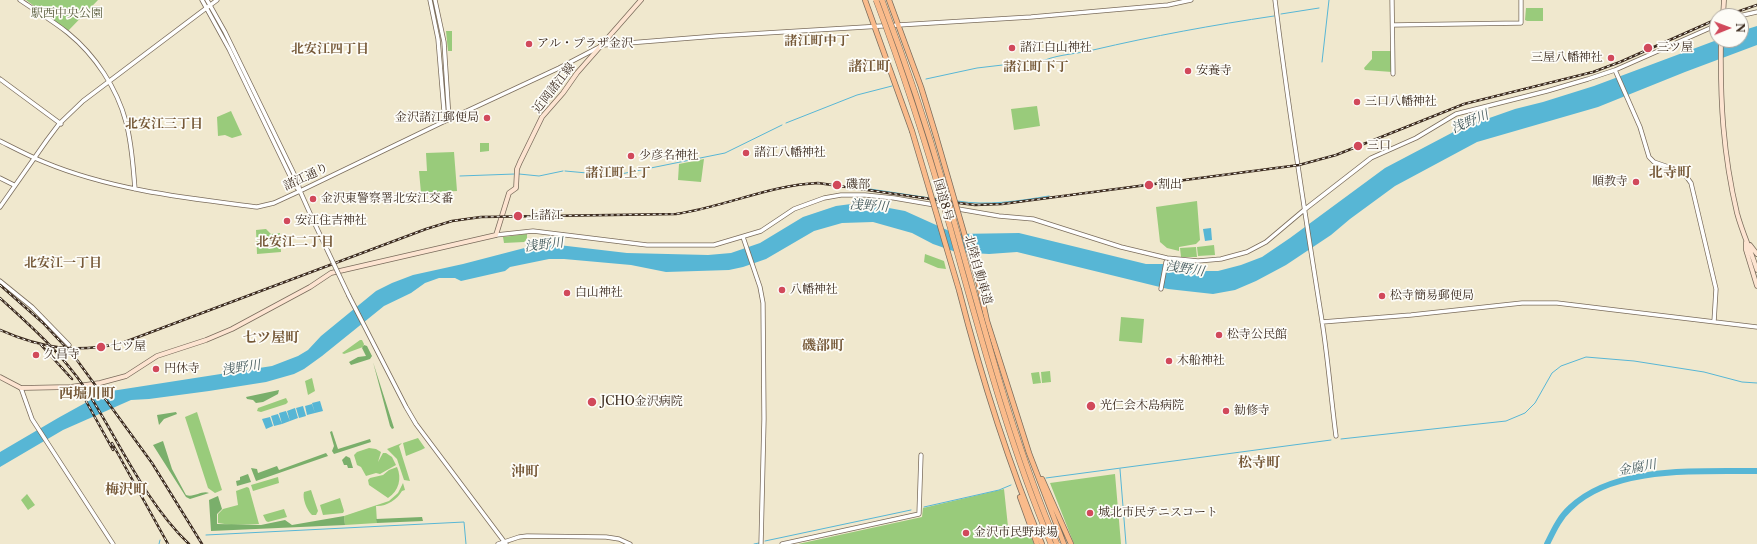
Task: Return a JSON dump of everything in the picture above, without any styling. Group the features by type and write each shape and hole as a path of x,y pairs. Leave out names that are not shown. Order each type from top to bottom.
{"highway":[{"name":"国道8号","path":"865,0 876,27 912,131 959,290 981,371 1014,470 1042,544"},
{"name":"北陸自動車道","path":"876,0 926,145 1009,431 1051,544"},
{"name":"北陸自動車道","path":"882,0 931,144 1015,429 1039,500 1057,544"},
{"name":"国道8号","path":"889,0 936,136 979,284 987,321 1029,453 1064,544"},
{"path":"1029,453 1071,544"},
{"path":"1014,470 1018,489 1037,544"}],"main road":[{"name":"近岡諸江線","path":"496,235 509,193 516,188 517,169 541,118 577,73 641,0"},
{"path":"1721,48 1720,81 1725,158 1738,214 1757,270"},
{"path":"0,376 21,388 70,387 98,383 126,376 157,356 206,340 232,329 310,287 331,273 496,235"},
{"path":"1746,238 1757,254"},
{"path":"1746,238 1746,250 1757,286"}],"street":[{"path":"20,0 68,34 86,50 109,80 126,120 131,146 135,189"},
{"path":"202,0 229,49 293,182 300,191"},
{"path":"207,0 225,32 297,180 300,191 349,296 406,407 416,424 506,543"},
{"path":"0,206 33,158 61,124 83,101 216,0"},
{"path":"430,0 438,39 444,112 450,119"},
{"path":"435,0 444,42 450,119"},
{"path":"603,45 1031,17 1168,5 1191,0"},
{"path":"1276,0 1304,210 1322,322 1336,436"},
{"path":"1392,0 1393,74"},
{"path":"1393,25 1521,23 1521,0"},
{"path":"496,235 533,231 616,242 674,246 714,245 743,237 767,227 794,209 824,198 841,195 865,195 894,198 999,216 1033,219 1144,253 1167,258 1198,261 1221,259 1247,252 1266,242 1304,210 1371,158 1416,138 1456,114 1554,90 1615,70 1709,29"},
{"name":"諸江通り","path":"0,141 33,158 78,174 135,189 258,207 274,203 300,191 559,68 603,45"},
{"path":"1615,70 1640,127 1649,157 1654,162 1683,172 1691,183 1716,288 1714,322"},
{"path":"0,79 61,124"},
{"path":"0,178 14,185"},
{"path":"743,237 761,295 764,323 761,544"},
{"path":"1161,289 1166,262"},
{"path":"0,281 32,307 69,346"},
{"path":"1322,322 1411,315 1522,303 1557,303 1757,327"},
{"path":"21,388 32,419 113,544"},
{"path":"782,544 918,514 921,456"},
{"path":"498,544 506,543 524,536 599,536 619,539 630,544"}],"green space":[{"name":"駅西中央公園","path":"26,0 98,0 68,31"},
{"path":"1526,8 1543,8 1543,21 1525,20"},
{"path":"446,31 452,31 452,51 448,51"},
{"path":"1372,51 1391,51 1392,72 1365,70 1364,68 1372,59"},
{"path":"1037,106 1040,126 1014,130 1011,109"},
{"path":"231,111 242,135 232,138 225,135 218,136 217,117"},
{"path":"480,143 489,143 489,151 480,152"},
{"path":"454,152 457,191 421,193 419,171 427,171 426,153"},
{"path":"704,159 701,182 678,180 679,164"},
{"path":"1197,201 1200,240 1196,244 1179,247 1179,251 1167,248 1160,242 1156,207"},
{"path":"266,229 271,234 280,233 281,252 257,254 256,230"},
{"path":"527,234 527,239 524,242 504,243 503,237"},
{"path":"1214,245 1215,255 1198,256 1197,247"},
{"path":"1196,247 1197,257 1181,257 1180,248"},
{"path":"925,254 944,261 946,269 938,268 924,262"},
{"path":"1121,317 1144,319 1142,343 1119,341"},
{"path":"362,340 364,344 363,347 344,354 342,353"},
{"path":"364,345 367,346 372,356 370,359 351,365 349,362 358,357 366,356 362,348"},
{"path":"373,362 394,428 392,429 390,426"},
{"path":"1050,371 1051,382 1042,383 1041,372"},
{"path":"1039,372 1041,383 1033,384 1031,373"},
{"path":"312,378 315,391 308,395 305,381"},
{"path":"279,390 278,394 263,402 256,403 253,400 247,399 246,397"},
{"path":"286,398 288,402 286,404 261,412 257,411 258,408"},
{"path":"176,412 177,414 164,419 159,425 157,415"},
{"path":"197,412 222,490 215,493 208,488 185,417"},
{"path":"332,431 338,449 370,439 371,442 334,454 332,451 334,446 330,432"},
{"path":"418,438 425,448 406,456 403,443"},
{"path":"163,441 172,469 186,495 192,496 204,492 209,493 190,499 186,497 153,445"},
{"path":"402,443 399,446 410,481 404,480 397,459 387,449"},
{"path":"369,448 376,449 381,452 378,462 383,453 386,453 392,457 396,465 380,474 376,473 366,476 361,467 357,465 354,455 357,452"},
{"path":"326,453 328,456 256,481 251,468 257,469 258,473 277,466 279,470"},
{"path":"346,456 350,458 353,468 348,468 347,465 344,465 342,460"},
{"path":"397,467 399,480 397,488 388,498 369,485 368,480 370,478 383,475 389,470"},
{"path":"248,474 251,482 237,486 236,481 240,480 240,477"},
{"name":"城北市民テニスコート","path":"1115,474 1121,544 1074,544 1050,483"},
{"path":"278,477 279,483 253,491 251,485"},
{"path":"403,483 405,490 402,491 394,500 387,504 376,506 377,523 345,525 344,516 389,501 398,493"},
{"path":"247,487 249,488 259,524 231,525 218,523 218,514 223,509 238,505 236,491"},
{"path":"1004,489 1009,536 1030,534 1034,544 798,544 922,517 923,508"},
{"path":"311,490 318,511 316,515 312,515 310,513 304,501 304,492"},
{"path":"27,494 35,505 28,510 21,500"},
{"path":"218,496 222,509 217,514 217,524 261,525 285,520 292,525 344,516 345,525 211,531 209,500"},
{"path":"340,498 344,511 343,513 323,515 320,505"},
{"path":"284,509 287,517 268,522 263,515"},
{"path":"422,517 423,521 377,523 376,519"}],"water":[{"path":"1757,26 1757,45 1749,48 1749,28"},
{"name":"浅野川","path":"1709,43 1709,48 1749,48 1598,107 1477,142 1395,186 1331,235 1286,265 1235,290 1213,294 1168,289 1017,252 989,254 956,252 933,244 912,233 873,222 842,223 814,231 766,259 729,270 666,272 631,265 549,259 510,267 505,271 461,281 455,278 439,278 425,283 411,293 384,306 322,356 304,369 294,374 266,382 149,399 131,400 63,430 0,467 0,452 105,392 272,366 298,356 308,350 321,336 376,291 392,283 413,275 536,245 550,244 627,253 708,255 731,253 760,243 803,217 836,206 851,204 873,205 905,211 956,234 1019,233 1146,264 1164,264 1183,270 1218,271 1241,265 1262,257 1385,168 1461,128 1515,109 1594,86"},
{"path":"368,192 380,192 381,198 369,198"},
{"path":"1211,228 1212,240 1205,241 1203,229"},
{"path":"320,401 323,411 315,413 312,403"},
{"path":"312,404 315,413 307,415 305,406"},
{"path":"303,406 306,416 299,418 296,408"},
{"path":"295,408 298,418 290,421 287,411"},
{"path":"286,411 290,421 282,424 279,413"},
{"path":"278,414 282,424 274,426 271,416"},
{"path":"270,417 273,426 266,429 262,419"}],"waterway":[{"path":"1322,62 1329,0"},
{"path":"1281,14 1319,8"},
{"path":"926,79 977,68 1045,60 1057,56 1183,31 1274,16"},
{"path":"786,123 857,95 892,86"},
{"path":"591,174 611,176 725,153 782,125"},
{"path":"519,174 539,176 563,171"},
{"path":"565,171 587,173"},
{"path":"460,176 515,174"},
{"path":"850,186 930,198"},
{"path":"957,201 992,203 1049,196"},
{"path":"934,198 940,199"},
{"path":"1341,439 1506,421 1525,413 1535,403 1552,373 1561,366 1586,357 1634,361 1704,372 1742,382 1757,383"},
{"path":"1046,478 1331,440"},
{"path":"1120,469 1126,544"},
{"name":"金腐川","path":"1547,544 1559,521 1570,508 1588,494 1610,484 1658,474 1710,471 1757,471"},
{"path":"924,507 999,490 1011,485"},
{"path":"765,541 911,510"},
{"path":"206,535 464,522 466,544"},
{"path":"159,544 160,540"},
{"path":"754,544 759,543"}],"railway":[{"path":"1748,8 1757,5"},
{"path":"0,330 45,345 60,347 90,348 122,343 426,229 452,221 481,217 676,214 694,211 782,188 818,183 975,205 1002,204 1299,165 1336,155 1464,104 1593,72 1620,62 1709,23"},
{"path":"0,285 43,323 74,356 152,463 202,544"},
{"path":"0,298 45,340 76,375 145,489 173,527 189,544"},
{"path":"41,345 72,379"},
{"path":"86,401 113,450"},
{"path":"112,443 168,544"}],"place":[{"name":"アル・プラザ金沢","path":"529,44"},
{"name":"諸江白山神社","path":"1012,48"},
{"name":"三ツ屋","path":"1648,48"},
{"name":"三屋八幡神社","path":"1611,58"},
{"name":"安養寺","path":"1188,71"},
{"name":"三口八幡神社","path":"1357,102"},
{"name":"金沢諸江郵便局","path":"487,118"},
{"name":"三口","path":"1358,146"},
{"name":"諸江八幡神社","path":"746,153"},
{"name":"少彦名神社","path":"631,156"},
{"name":"順教寺","path":"1636,182"},
{"name":"磯部","path":"837,185"},
{"name":"割出","path":"1149,185"},
{"name":"金沢東警察署北安江交番","path":"313,199"},
{"name":"上諸江","path":"518,216"},
{"name":"安江住吉神社","path":"287,221"},
{"name":"八幡神社","path":"782,290"},
{"name":"白山神社","path":"567,293"},
{"name":"松寺簡易郵便局","path":"1382,296"},
{"name":"松寺公民館","path":"1219,335"},
{"name":"七ツ屋","path":"101,347"},
{"name":"久昌寺","path":"36,355"},
{"name":"木船神社","path":"1169,361"},
{"name":"円休寺","path":"156,369"},
{"name":"JCHO金沢病院","path":"592,402"},
{"name":"光仁会木島病院","path":"1091,406"},
{"name":"勧修寺","path":"1226,411"},
{"name":"城北市民テニスコート","path":"1090,513"},
{"name":"金沢市民野球場","path":"966,533"}],"district":[{"name":"諸江町中丁","path":"817,41"},
{"name":"北安江四丁目","path":"330,49"},
{"name":"諸江町","path":"869,67"},
{"name":"諸江町下丁","path":"1036,67"},
{"name":"北安江三丁目","path":"164,124"},
{"name":"諸江町上丁","path":"618,173"},
{"name":"北寺町","path":"1670,173"},
{"name":"北安江二丁目","path":"295,242"},
{"name":"北安江一丁目","path":"63,263"},
{"name":"七ツ屋町","path":"271,338"},
{"name":"磯部町","path":"823,346"},
{"name":"西堀川町","path":"87,394"},
{"name":"松寺町","path":"1259,463"},
{"name":"沖町","path":"525,472"},
{"name":"梅沢町","path":"126,490"}]}
